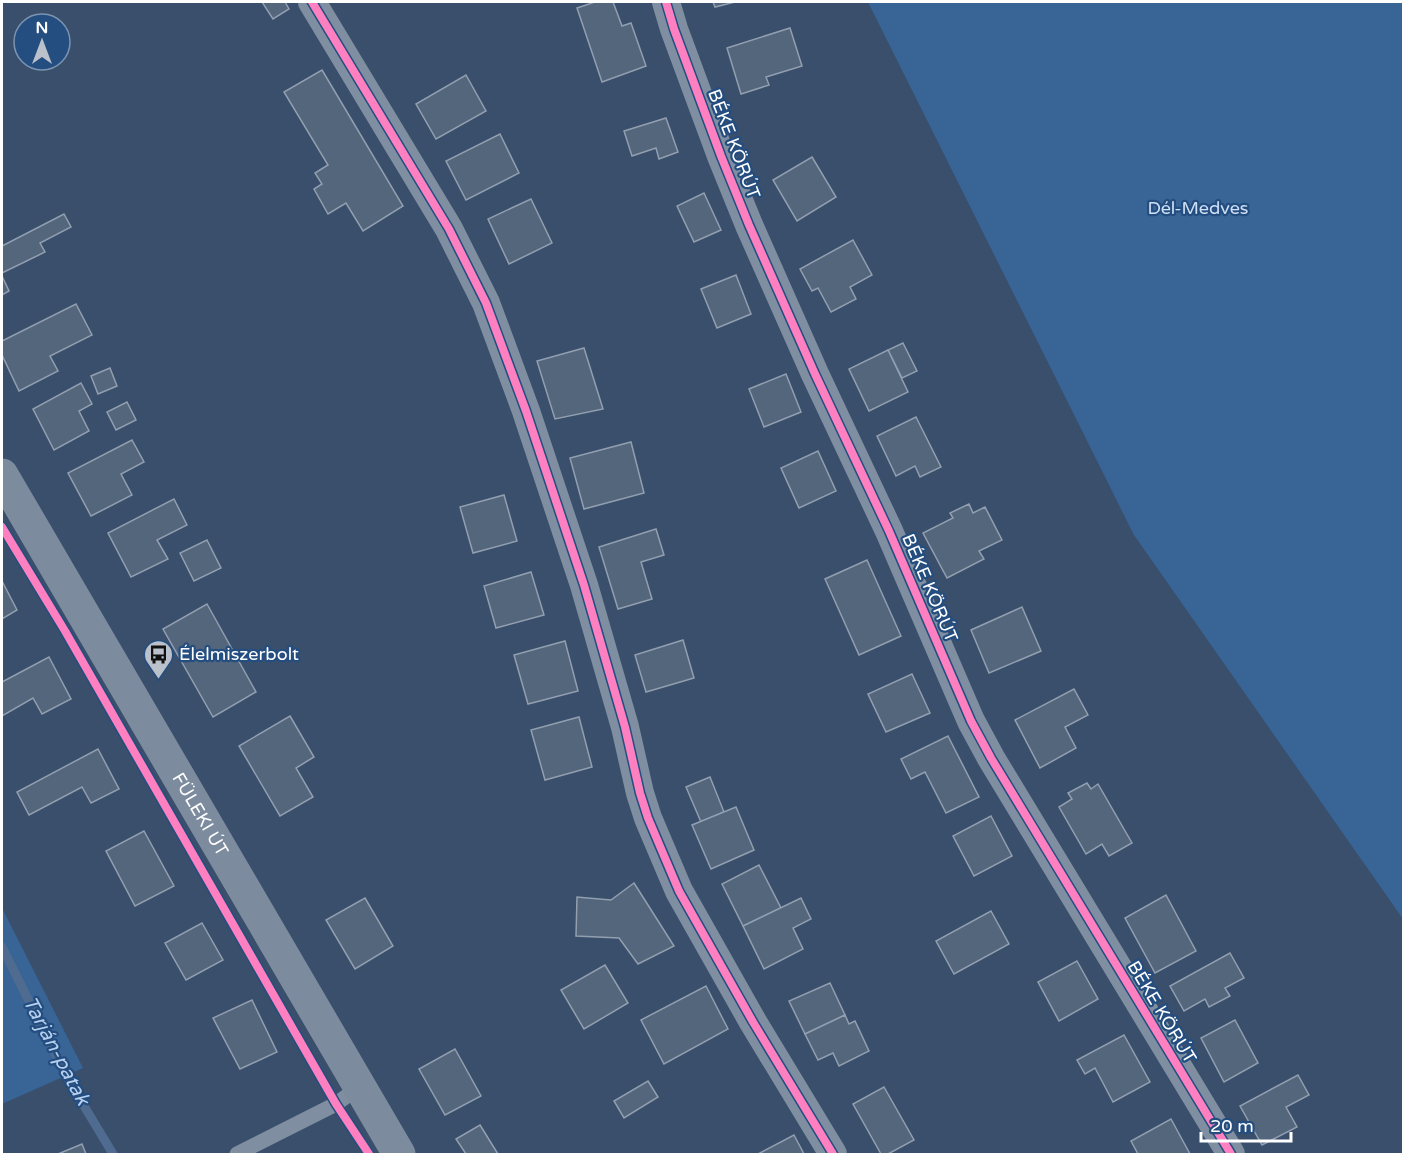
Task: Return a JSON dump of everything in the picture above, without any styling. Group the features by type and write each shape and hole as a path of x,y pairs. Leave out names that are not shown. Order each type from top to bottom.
{"main road":[{"name":"FÜLEKI ÚT","path":"2,475 399,1155"}],"street":[{"path":"312,2 449,229 486,303 526,411 584,585 625,727 648,818 679,891 753,1022 833,1155"},
{"name":"BÉKE KÖRÚT","path":"666,2 674,29 749,225 815,374 889,531 971,721 991,758 1231,1155"}],"lane":[{"path":"237,1155 336,1104 359,1087"}],"green space":[{"name":"Dél-Medves","path":"868,2 1403,2 1403,919 1134,535"},
{"path":"2,908 83,1068 2,1104"}],"building":[{"path":"262,2 285,2 289,9 273,19"},
{"path":"595,2 613,2 622,26 631,23 646,66 602,82 577,8"},
{"path":"713,2 735,2 715,7"},
{"path":"790,28 802,66 766,77 769,85 741,94 727,48"},
{"path":"322,70 403,206 363,231 346,203 328,214 314,189 322,184 315,173 328,165 284,92"},
{"path":"466,75 486,111 436,139 416,104"},
{"path":"666,118 678,152 659,159 656,148 632,156 624,131"},
{"path":"500,134 519,173 466,200 446,161"},
{"path":"812,157 836,197 797,221 773,180"},
{"path":"704,193 721,230 694,242 677,206"},
{"path":"531,199 552,243 509,264 488,219"},
{"path":"64,214 71,227 40,243 45,252 2,273 2,246"},
{"path":"853,240 872,275 850,287 856,299 831,312 818,288 812,291 800,269"},
{"path":"736,275 751,314 717,328 701,289"},
{"path":"2,276 9,291 2,295"},
{"path":"76,304 92,335 50,356 58,371 19,391 2,355 2,341"},
{"path":"903,343 917,371 902,378 888,350"},
{"path":"584,348 603,409 555,419 537,361"},
{"path":"888,350 908,392 869,411 849,369"},
{"path":"110,368 117,386 98,394 91,376"},
{"path":"786,374 801,412 764,427 749,389"},
{"path":"81,383 92,404 79,411 89,431 54,450 33,409"},
{"path":"127,402 136,420 116,430 107,412"},
{"path":"916,417 941,467 920,477 915,466 896,476 877,436"},
{"path":"132,440 144,462 121,474 132,495 91,516 68,473"},
{"path":"631,442 644,493 584,509 570,458"},
{"path":"818,451 836,491 799,508 781,468"},
{"path":"504,495 517,541 473,553 460,507"},
{"path":"174,499 187,525 157,540 168,559 131,577 108,533"},
{"path":"969,504 973,513 985,507 1002,540 979,551 984,559 947,578 923,533 953,518 950,513"},
{"path":"656,529 664,555 641,562 652,599 618,609 599,547"},
{"path":"207,540 221,568 194,581 180,553"},
{"path":"867,560 901,636 859,655 825,579"},
{"path":"531,572 544,615 496,628 484,586"},
{"path":"2,581 17,610 2,619"},
{"path":"207,604 256,692 213,717 163,629"},
{"path":"1022,607 1041,651 989,673 971,630"},
{"path":"683,640 694,678 646,692 635,655"},
{"path":"565,641 578,691 528,704 514,655"},
{"path":"49,657 71,699 42,714 33,698 2,716 2,682"},
{"path":"912,674 930,713 886,732 868,694"},
{"path":"1074,689 1088,715 1065,727 1076,748 1040,768 1015,720"},
{"path":"290,716 314,757 296,768 313,797 280,816 239,746"},
{"path":"579,717 592,767 545,780 531,730"},
{"path":"948,736 979,797 946,813 925,772 911,779 901,759"},
{"path":"98,749 119,789 91,803 82,787 29,815 17,792"},
{"path":"710,777 724,812 701,822 686,787"},
{"path":"1087,783 1091,789 1098,784 1132,843 1109,856 1102,844 1086,854 1059,807 1072,799 1068,793"},
{"path":"736,807 754,850 711,869 692,825"},
{"path":"991,816 1012,856 974,876 953,836"},
{"path":"144,831 174,886 135,906 106,851"},
{"path":"759,865 781,908 743,926 722,884"},
{"path":"634,883 674,946 638,964 619,938 576,936 577,897 611,900"},
{"path":"1166,895 1196,951 1155,973 1125,918"},
{"path":"365,898 393,946 355,969 326,920"},
{"path":"801,898 811,919 793,928 803,949 764,969 743,926"},
{"path":"991,911 1009,944 954,974 936,941"},
{"path":"202,923 223,960 186,980 165,943"},
{"path":"1230,953 1244,978 1225,988 1230,996 1209,1007 1205,999 1184,1011 1170,986"},
{"path":"1077,961 1098,999 1059,1021 1038,982"},
{"path":"605,965 628,1003 584,1029 561,990"},
{"path":"830,983 845,1015 805,1034 789,1001"},
{"path":"706,986 728,1029 664,1064 641,1020"},
{"path":"252,1000 277,1052 240,1069 213,1018"},
{"path":"845,1015 849,1024 855,1021 869,1051 839,1066 833,1053 818,1060 805,1034"},
{"path":"1235,1020 1258,1063 1224,1082 1201,1038"},
{"path":"1124,1035 1150,1082 1113,1102 1095,1068 1085,1074 1077,1060"},
{"path":"455,1049 481,1096 445,1115 419,1069"},
{"path":"1298,1075 1309,1095 1286,1107 1297,1127 1262,1145 1240,1106"},
{"path":"648,1081 658,1097 624,1118 614,1101"},
{"path":"884,1087 914,1140 888,1154 881,1154 853,1104"},
{"path":"1171,1119 1190,1154 1138,1154 1131,1141"},
{"path":"480,1125 498,1154 466,1154 456,1139"},
{"path":"794,1135 804,1154 758,1154"},
{"path":"82,1144 86,1154 58,1154"}],"waterway":[{"name":"Tarján-patak","path":"2,947 69,1081 113,1154"}],"cycle path":[{"path":"312,2 449,229 486,303 526,411 584,585 625,727 648,818 679,891 753,1022 833,1154"},
{"path":"666,2 721,156 749,225 815,374 889,531 971,721 991,758 1231,1154"},
{"path":"2,527 65,631 336,1104 369,1154"}],"place":[{"name":"Élelmiszerbolt","path":"158,680"}]}
